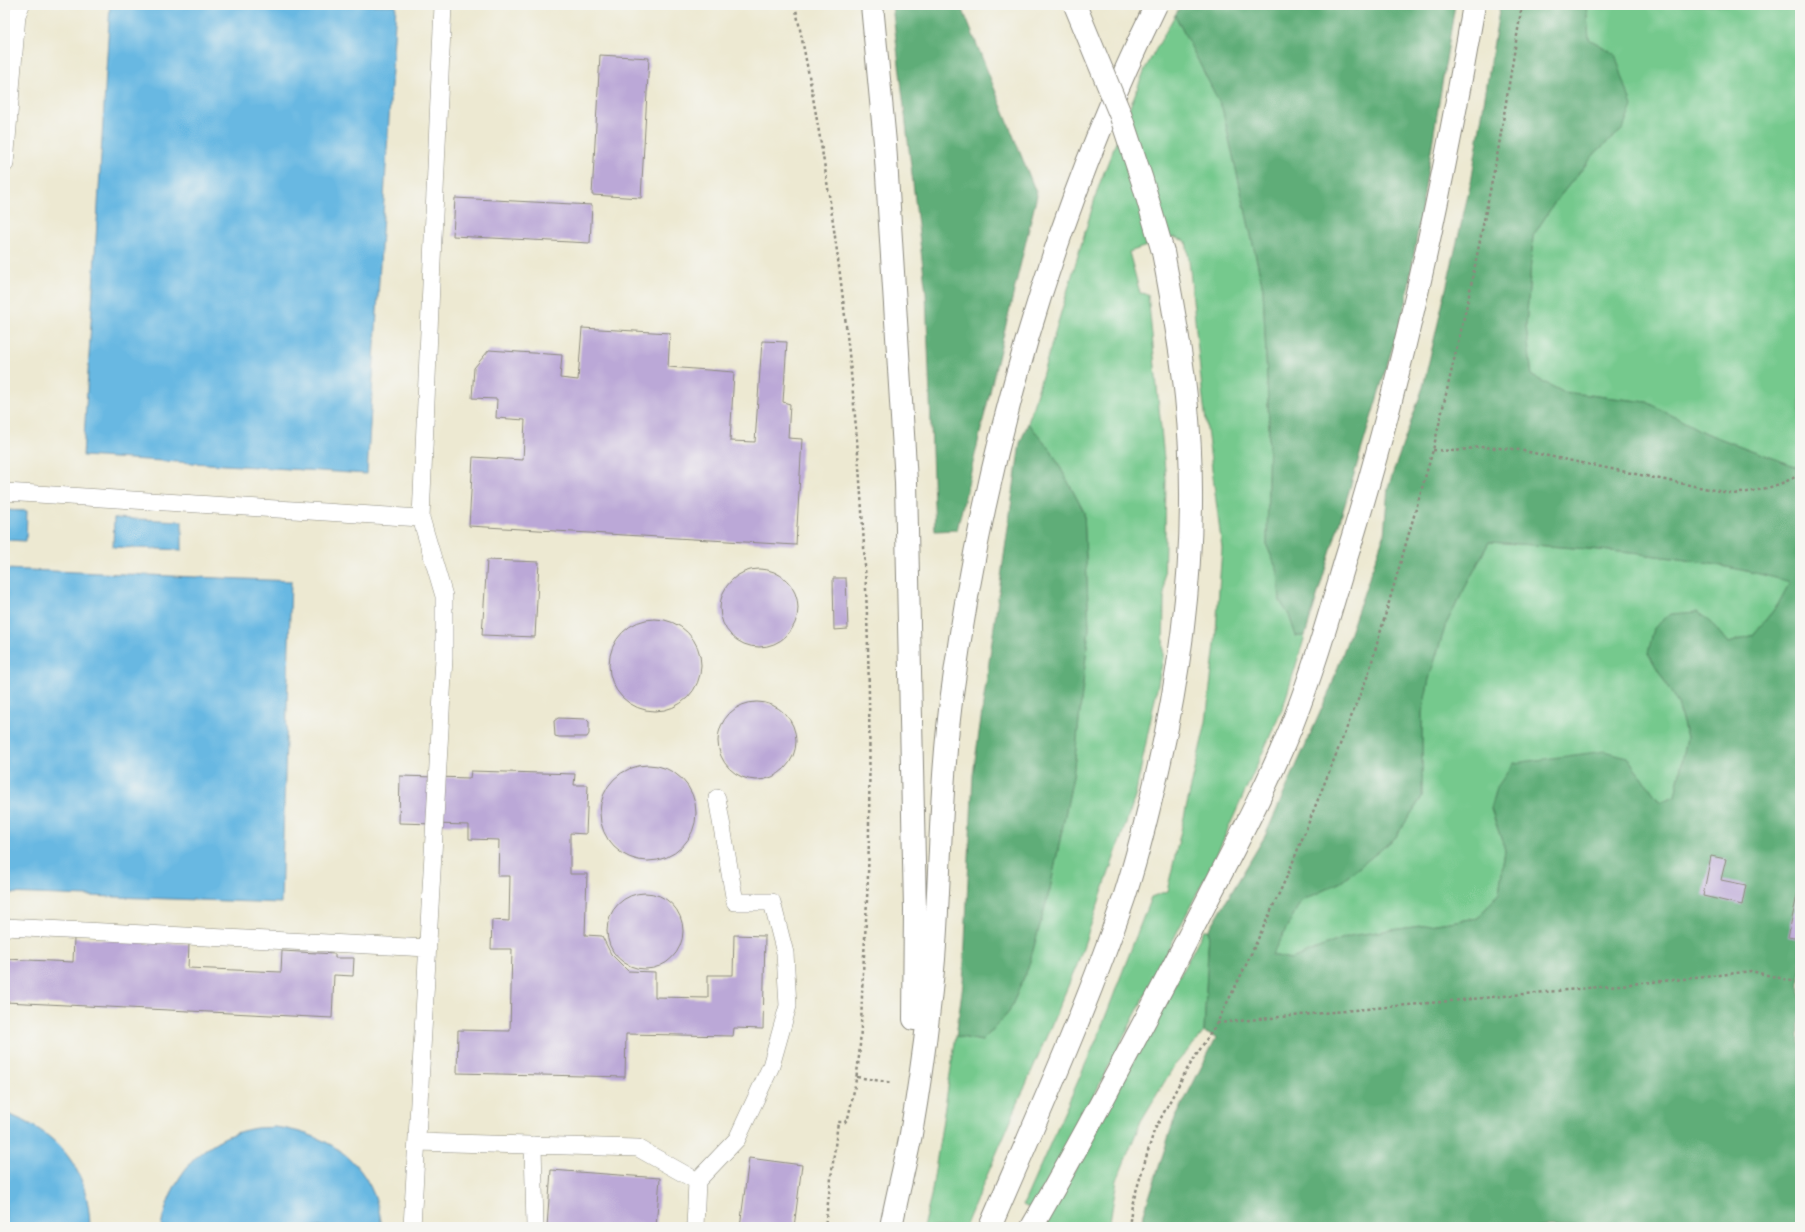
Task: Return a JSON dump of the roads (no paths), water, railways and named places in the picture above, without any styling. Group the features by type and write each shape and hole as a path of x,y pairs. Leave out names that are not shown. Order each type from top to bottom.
{"highway":[{"path":"872,5 885,143 906,482 915,909 914,1024 909,1086 896,1202"},
{"path":"990,1227 1092,989 1125,896 1140,842 1174,698 1186,608 1190,548 1191,474 1186,398 1177,324 1163,252 1142,180 1120,114 1075,5"},
{"path":"891,1227 910,1136 924,1048 934,960 946,754 952,692 961,628 981,527 1002,431 1022,358 1064,228 1101,129 1156,5"},
{"path":"1032,1227 1109,1090 1229,858 1268,779 1298,709 1360,514 1402,362 1437,207 1474,5"}],"lane":[{"path":"5,164 17,15 21,5"},
{"path":"412,1227 444,658 444,596 421,518 443,5"},
{"path":"5,492 421,518"},
{"path":"695,1227 697,1181 737,1139 771,1066 788,1006 785,952 772,902 735,902 717,798"},
{"path":"5,926 428,948"},
{"path":"417,1142 638,1148 697,1181"},
{"path":"533,1145 535,1227"}],"water":[{"path":"110,5 396,5 367,474 83,456"},
{"path":"5,510 27,511 26,541 5,540"},
{"path":"114,518 182,521 182,550 113,547"},
{"path":"5,569 291,581 281,903 5,893"},
{"path":"5,1113 24,1121 41,1131 55,1142 67,1155 77,1170 84,1187 90,1227 5,1227"},
{"path":"275,1127 296,1131 315,1137 333,1146 348,1157 360,1170 370,1186 378,1205 382,1227 161,1227 165,1209 180,1177 190,1163 202,1151 233,1134 254,1128"}]}
